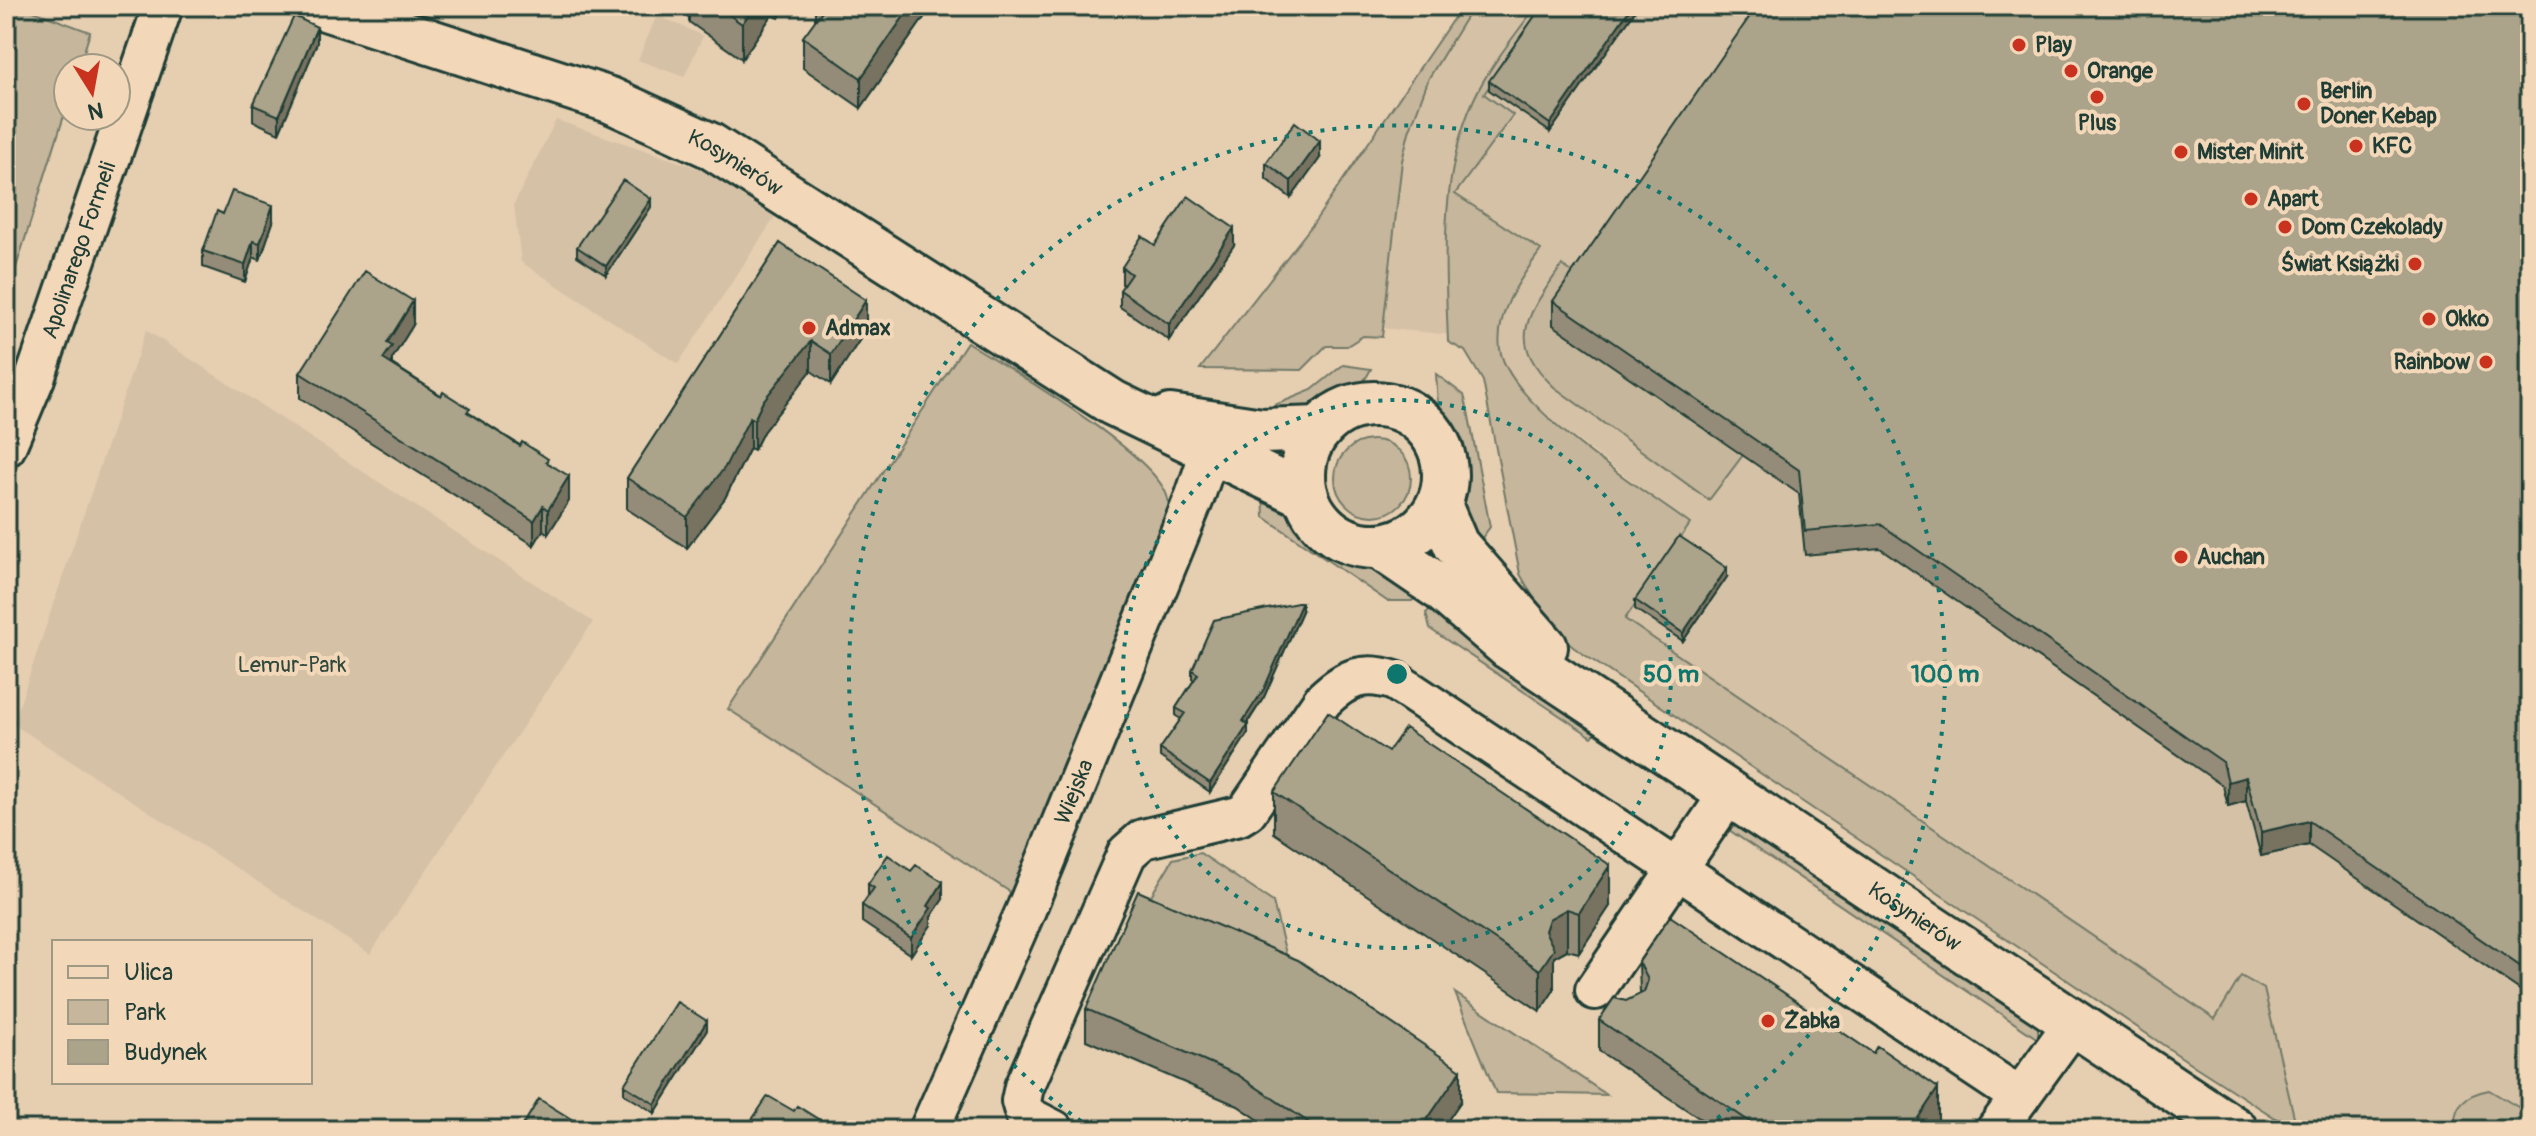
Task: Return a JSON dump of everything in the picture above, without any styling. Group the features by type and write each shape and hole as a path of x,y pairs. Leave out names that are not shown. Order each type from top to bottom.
{"main road":[{"name":"Kosynierów","path":"319,6 610,100 709,145 1113,403 1306,496"},
{"name":"Kosynierów","path":"1113,403 1173,418 1262,431 1320,429"},
{"path":"1371,403 1389,405 1420,420 1436,438 1444,460 1446,483 1439,505 1415,534 1379,546 1355,544 1334,534 1316,518 1306,496 1302,472 1307,449 1320,429 1351,407 1371,403"},
{"name":"Kosynierów","path":"1439,505 1456,545 1472,567 1595,703"},
{"name":"Kosynierów","path":"1379,546 1442,589 1509,647 2235,1130"}],"street":[{"name":"Apolinarego Formeli","path":"6,447 35,378 163,6"},
{"name":"Wiejska","path":"929,1130 1025,912 1195,496 1210,452"},
{"path":"1054,1130 1025,1115 1021,1101 1024,1087 1127,853 1143,839 1239,816 1247,811 1323,700 1339,685 1359,675 1377,675 1395,681 2020,1097"},
{"path":"1596,991 1730,792"},
{"path":"1996,1130 2075,1021"}],"shaded area":[{"path":"1462,6 2530,6 2530,1130 2309,1130 2206,1060 2215,1019 1625,619 1690,524 1504,385 1453,335 1360,326 1313,224"},
{"path":"657,15 703,36 684,77 638,60"},
{"path":"556,120 703,170 775,217 678,364 521,262 514,204"},
{"name":"Lemur-Park","path":"146,330 593,622 370,954 13,724"}],"green space":[{"path":"6,6 20,6 90,32 84,52 52,52 52,132 59,132 6,299"},
{"path":"1462,6 1473,6 1429,78 1409,132 1402,161 1382,337 1363,336 1347,346 1326,346 1302,370 1200,369 1313,224"},
{"path":"1536,6 1545,6 1484,94 1513,115 1455,194 1541,250 1511,296 1501,322 1500,349 1509,372 1552,421 1612,469 1690,524 1625,619 2215,1019 2241,976 2264,989 2295,1121 2309,1130 2294,1130 2196,1067 1573,647 1546,619 1520,574 1483,381 1465,351 1448,342 1446,280 1450,188 1463,128 1487,75"},
{"path":"1562,265 1583,280 1743,455 1709,500 1554,387 1539,370 1530,355 1526,340 1527,326 1540,298"},
{"path":"967,342 1047,392 1112,438 1159,482 1168,500 1164,543 1018,897 728,709"},
{"path":"1343,365 1371,369 1363,382 1342,401 1317,412 1273,421 1275,405 1312,390"},
{"path":"1436,374 1464,395 1468,411 1490,527 1473,550 1459,506 1457,454 1439,421"},
{"path":"1366,440 1380,440 1394,446 1405,457 1411,478 1408,493 1400,505 1380,516 1366,516 1352,510 1341,499 1335,485 1335,471 1341,457 1352,446"},
{"path":"1263,487 1294,511 1319,544 1334,554 1371,562 1421,593 1412,601 1387,601 1264,517"},
{"path":"1438,604 1601,726 1592,737 1430,629 1426,613"},
{"path":"1736,826 1749,826 2038,1024 2038,1039 1729,830"},
{"path":"1200,853 1273,902 1287,958 1149,899 1173,859"},
{"path":"1455,993 1607,1095 1496,1093"},
{"path":"2489,1090 2530,1114 2530,1130 2456,1130 2456,1114 2462,1102 2474,1094"}],"building":[{"path":"717,6 754,6 742,24"},
{"path":"820,6 911,6 861,78 803,37 824,8"},
{"path":"1542,6 1632,6 1550,124 1489,81"},
{"path":"1757,6 2530,6 2530,973 2309,821 2261,832 2246,777 2228,782 2223,762 1880,524 1805,531 1799,470 1553,301"},
{"path":"294,16 317,27 279,116 253,105"},
{"path":"1295,122 1320,141 1291,181 1266,163"},
{"path":"623,180 651,199 606,266 577,247"},
{"path":"232,191 273,205 260,243 253,241 245,265 203,251 217,211 223,214"},
{"path":"1188,196 1234,228 1169,324 1120,290 1131,274 1122,267 1142,236 1155,245"},
{"path":"780,243 866,300 831,354 811,341 763,401 754,420 750,417 725,467 687,517 627,478"},
{"path":"365,271 413,301 387,343 392,346 383,359 441,396 443,392 470,409 467,412 520,446 522,442 569,476 548,510 543,506 534,521 300,373"},
{"path":"1679,536 1727,568 1683,633 1635,600"},
{"path":"1302,602 1264,689 1243,721 1248,725 1210,783 1160,749 1185,713 1176,708 1198,674 1192,670 1214,620"},
{"path":"1328,712 1388,752 1405,728 1610,865 1579,913 1567,909 1549,919 1545,931 1554,949 1540,970 1274,792"},
{"path":"888,855 911,871 916,865 943,882 928,906 931,908 911,938 862,905 874,888 868,884"},
{"path":"1138,891 1298,960 1461,1070 1420,1130 1320,1130 1238,1075 1086,1009"},
{"path":"1670,916 1873,1053 1877,1046 1938,1088 1910,1130 1762,1130 1599,1020 1614,998 1626,1001 1644,992 1648,980 1639,962"},
{"path":"677,1002 707,1021 655,1104 624,1085"},
{"path":"768,1096 794,1111 797,1106 826,1124 822,1130 745,1130"},
{"path":"539,1099 589,1130 520,1130"},
{"path":"1534,1119 1551,1130 1527,1130"}],"place":[{"name":"Play","path":"2019,45"},
{"name":"Orange","path":"2071,71"},
{"name":"Plus","path":"2097,97"},
{"name":"Berlin Doner Kebap","path":"2304,104"},
{"name":"KFC","path":"2356,146"},
{"name":"Mister Minit","path":"2181,152"},
{"name":"Apart","path":"2251,199"},
{"name":"Dom Czekolady","path":"2285,227"},
{"name":"Świat Książki","path":"2415,264"},
{"name":"Okko","path":"2429,319"},
{"name":"Admax","path":"809,328"},
{"name":"Rainbow","path":"2486,362"},
{"name":"Auchan","path":"2181,557"},
{"name":"Żabka","path":"1768,1021"}]}
